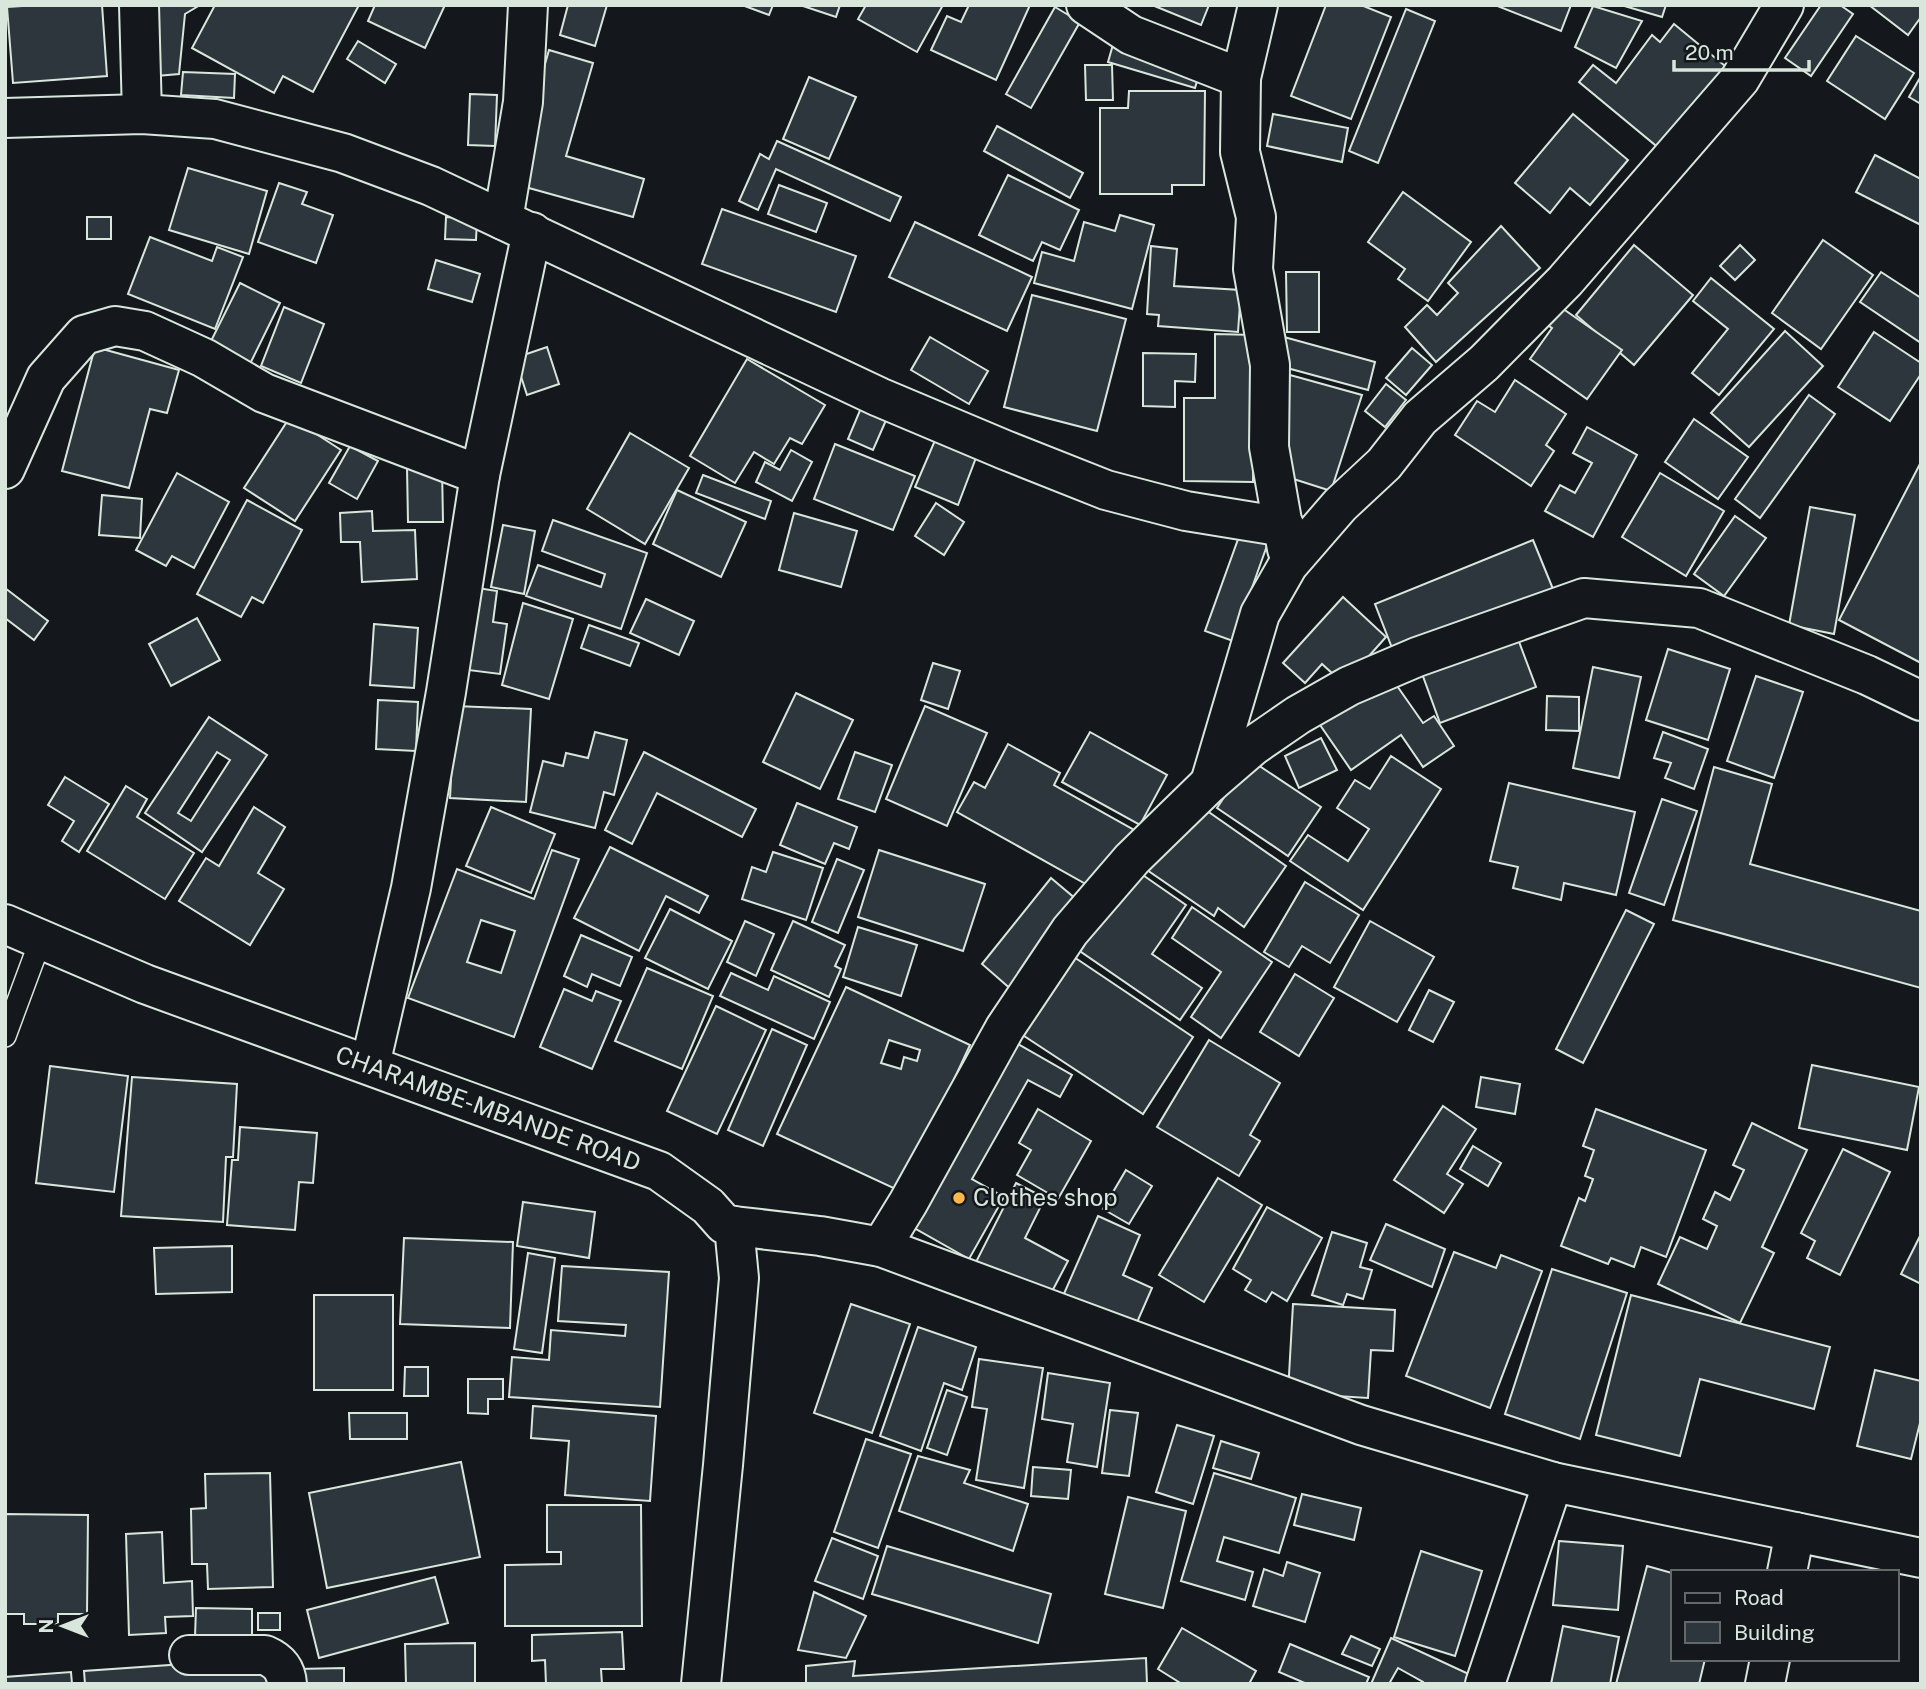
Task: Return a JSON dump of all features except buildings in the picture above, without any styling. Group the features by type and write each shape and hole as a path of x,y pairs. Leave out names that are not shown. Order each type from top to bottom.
{"street":[{"path":"139,5 142,114"},
{"path":"370,1065 411,888 480,475 517,226 528,5"},
{"path":"1086,5 1131,35 1241,78"},
{"path":"1258,5 1241,78 1240,152 1256,217 1253,269 1270,365 1269,447 1288,565"},
{"path":"1210,783 1260,614 1288,565 1340,505 1384,464 1420,418 1483,363 1565,281 1740,79 1784,5"},
{"path":"5,118 142,114 215,120 343,153 431,186 879,397 1005,450 1119,493 1186,511 1284,527"},
{"path":"5,469 46,378 84,335 115,327 145,331 204,358 264,393 480,475"},
{"path":"881,1247 1005,1028 1070,931 1132,859 1210,783 1253,746 1287,722 1349,686 1418,657 1584,598 1699,608 1867,675 1921,701"},
{"name":"CHARAMBE-MBANDE ROAD","path":"5,924 145,984 659,1171 708,1206 724,1224 734,1226"},
{"path":"701,1684 739,1278 734,1226 820,1236 881,1247 1361,1424 1553,1482 1921,1558"},
{"path":"1485,1684 1553,1482"},
{"path":"1787,1570 1795,1532"},
{"path":"189,1655 265,1655 276,1660 286,1673 287,1684"},
{"path":"1765,1684 1770,1661"}],"lane":[{"path":"5,1036 41,939"}],"place":[{"name":"Clothes shop","path":"959,1198"}]}
